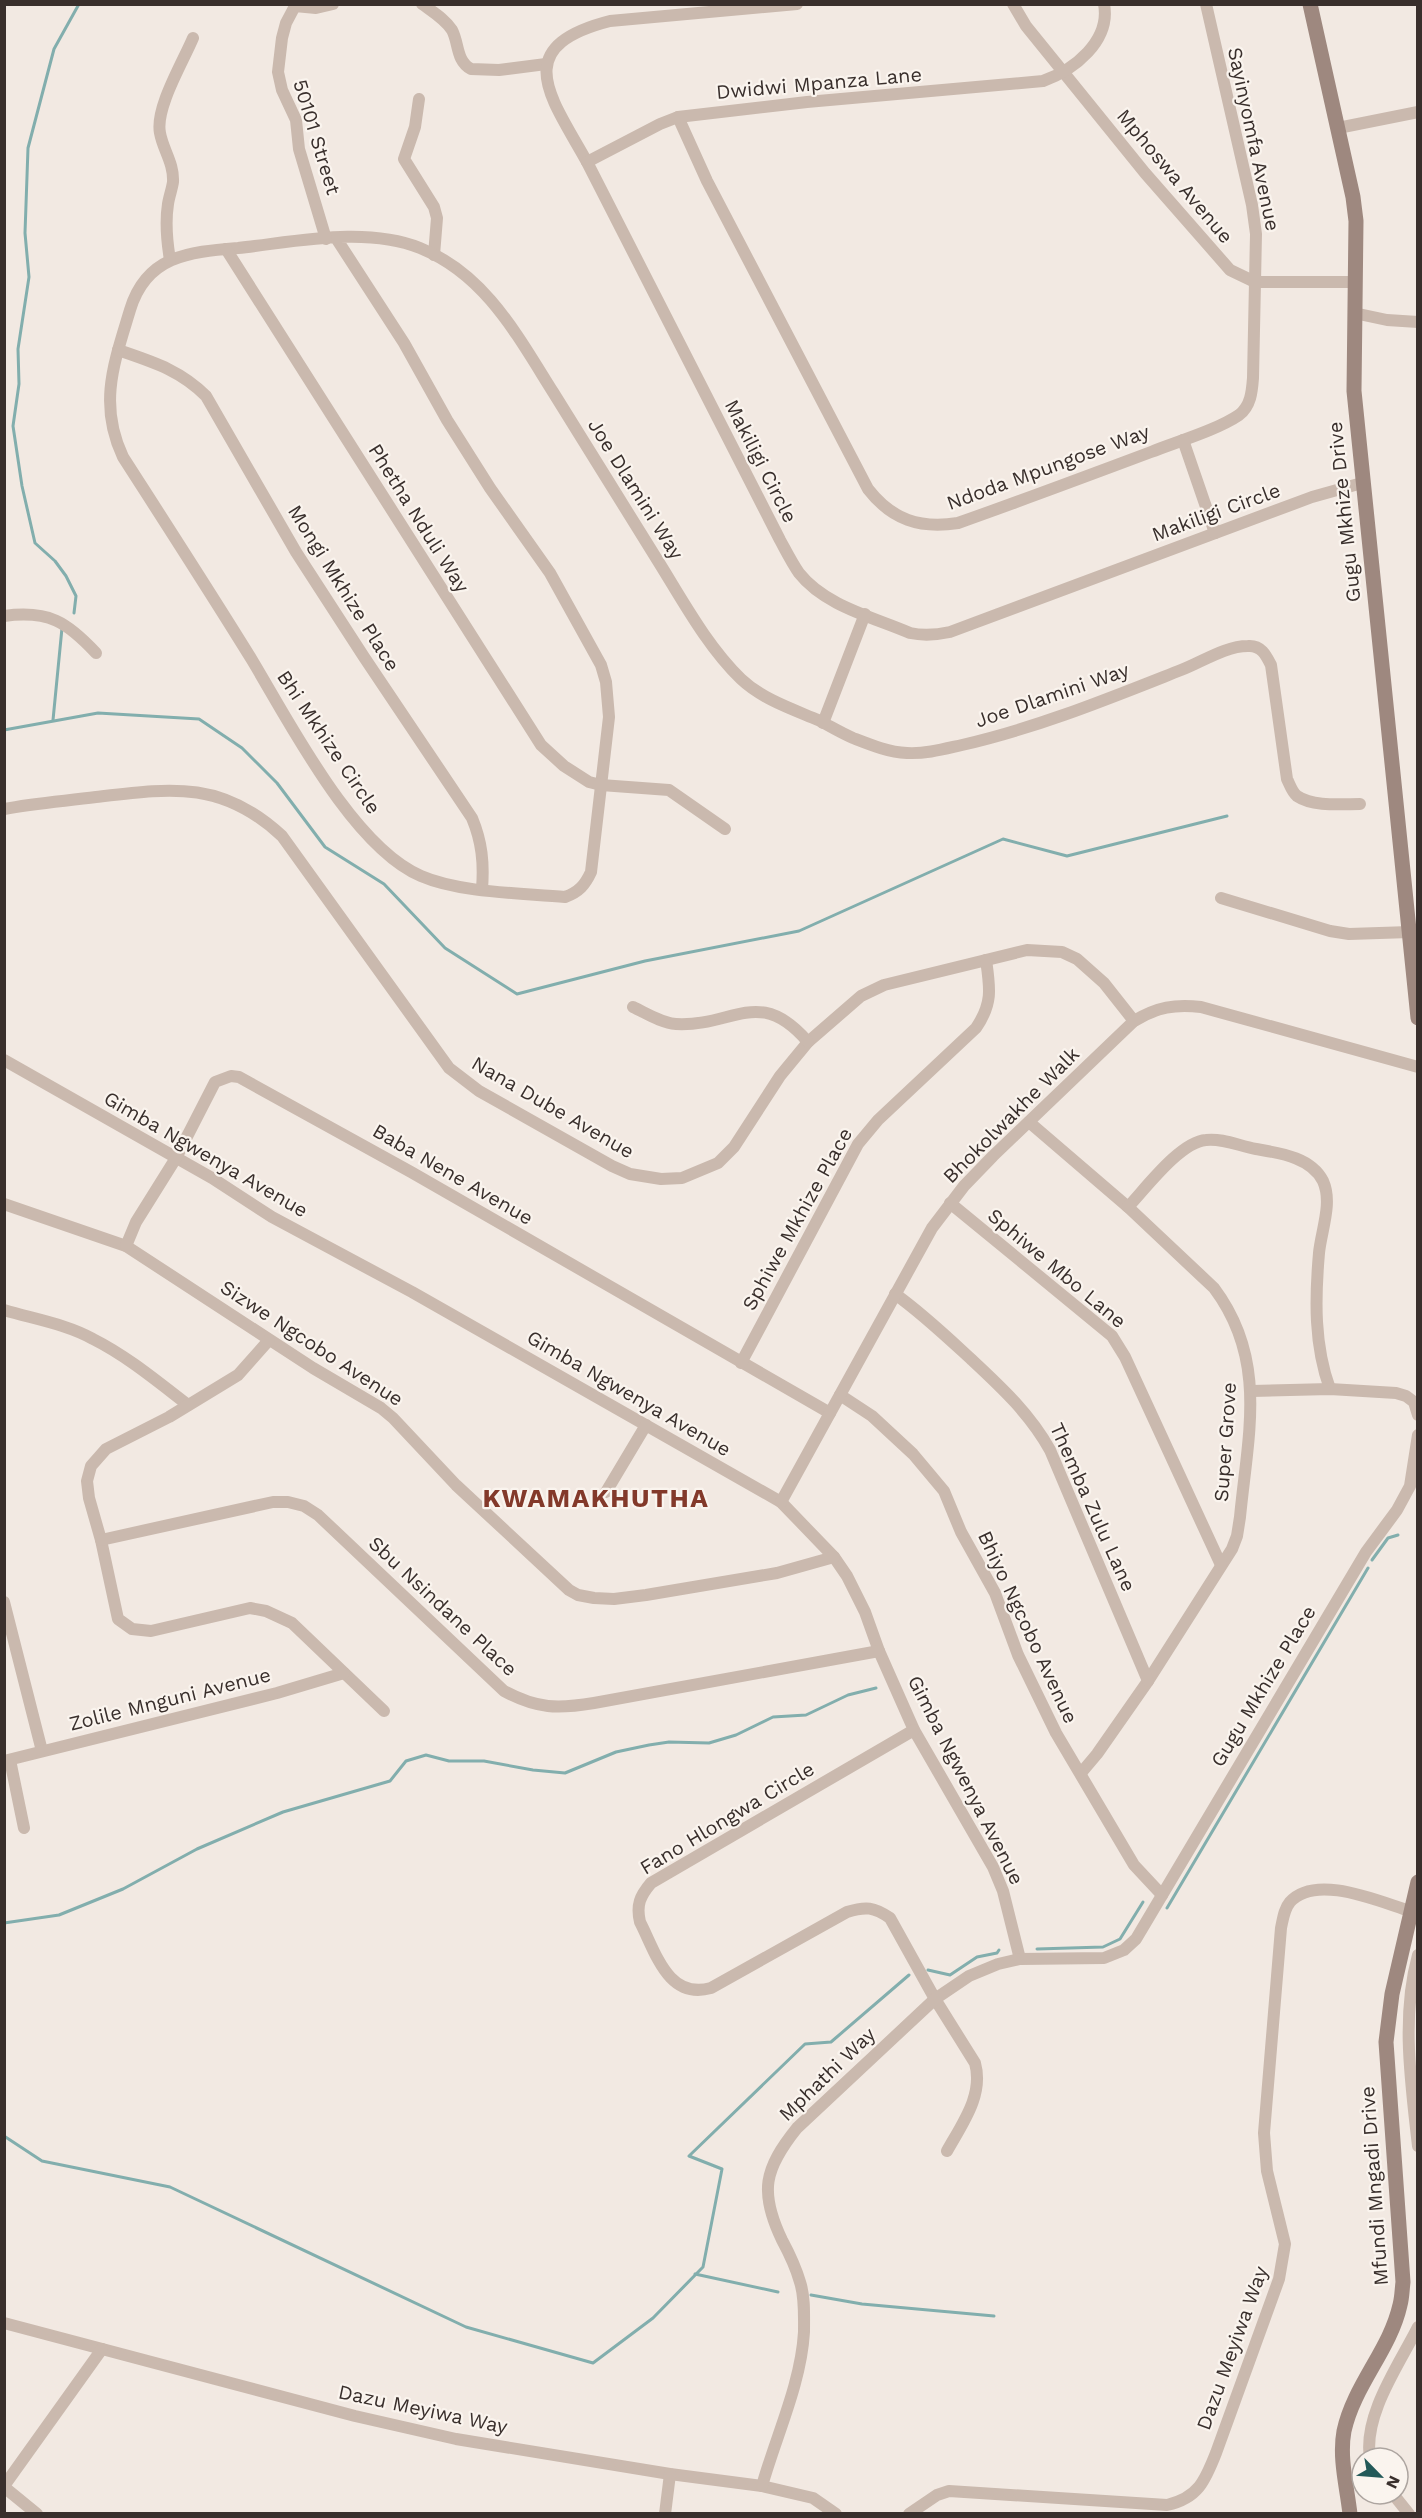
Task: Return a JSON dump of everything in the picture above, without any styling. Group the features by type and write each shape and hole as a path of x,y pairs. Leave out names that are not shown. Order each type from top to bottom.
{"street":[{"name":"50101 Street","path":"331,239 299,149 296,120 279,81 278,57 286,23 297,4 316,8 333,4"},
{"path":"422,4 451,28 461,60 471,69 499,70 546,64 552,51 567,37 584,28 601,23 797,4"},
{"name":"Mphoswa Avenue","path":"1013,4 1026,26 1062,71 1230,270 1255,282 1355,282"},
{"name":"Dwidwi Mpanza Lane","path":"587,162 678,117 807,102 1029,84 1050,78 1085,53 1102,34 1105,23 1104,4"},
{"name":"Sayinyomfa Avenue","path":"1206,4 1252,206 1256,234 1255,282"},
{"name":"Gugu Mkhize Drive","path":"1310,4 1353,196 1356,222 1354,391 1418,1018"},
{"path":"170,260 167,220 172,174 159,122 161,109 193,38"},
{"name":"Makiligi Circle","path":"546,64 546,78 555,105 587,162 775,530 799,572 825,597 922,636 950,632 1312,497 1362,483"},
{"path":"419,99 415,127 404,159 434,207 436,218 434,255"},
{"path":"1338,128 1418,112"},
{"name":"Ndoda Mpungose Way","path":"678,117 706,181 868,489 885,509 921,524 936,526 958,523 1183,440 1234,417 1247,404 1252,394 1255,282"},
{"name":"Bhi Mkhize Circle","path":"331,239 404,343 459,439 550,573 601,665 606,682 609,717 591,872 586,882 576,892 565,897 482,889 422,876 399,863 361,826 332,789 123,457 116,441 109,410 110,379 132,301 148,274 170,260 226,249 331,239 363,236 392,240 420,248 467,276"},
{"name":"Phetha Nduli Way","path":"226,249 541,745 564,766 589,782 601,785"},
{"name":"Joe Dlamini Way","path":"467,276 507,319 685,605 725,662 743,681 761,694 883,750 907,753 932,752 993,739 1183,670 1233,648 1250,645 1265,653 1271,664 1287,779 1297,796 1310,800 1360,804"},
{"path":"1354,313 1387,320 1418,322"},
{"name":"Mongi Mkhize Place","path":"118,350 177,372 191,381 206,396 302,561 472,818 480,837 483,853 482,889"},
{"path":"1183,440 1215,533"},
{"path":"823,723 865,614"},
{"path":"4,616 26,615 59,620 78,634 96,653"},
{"path":"601,785 669,790 725,829"},
{"name":"Nana Dube Avenue","path":"4,809 163,789 209,794 252,812 282,836 449,1068 479,1091 630,1174 661,1179 682,1178 718,1163 734,1148 780,1076 808,1042 861,996 884,984 1027,950 1062,952 1077,958 1104,982 1134,1021"},
{"path":"1221,898 1330,931 1349,934 1410,932"},
{"name":"Sphiwe Mkhize Place","path":"741,1363 858,1144 878,1120 982,1019 991,994 986,960"},
{"name":"Bhokolwakhe Walk","path":"781,1502 932,1228 950,1203 964,1186 1134,1021 1152,1010 1167,1006 1180,1004 1201,1007 1418,1067"},
{"path":"633,1007 675,1024 703,1021 744,1012 763,1012 784,1019 808,1042"},
{"name":"Gimba Ngwenya Avenue","path":"4,1060 212,1178 272,1217 412,1292 781,1502 834,1557 847,1576 865,1612 879,1651 914,1730 993,1867 1003,1891 1020,1959"},
{"name":"Baba Nene Avenue","path":"126,1246 146,1205 176,1158 216,1082 231,1076 239,1077 401,1166 830,1413"},
{"name":"Super Grove","path":"1029,1122 1128,1207 1200,1273 1226,1303 1244,1347 1252,1391 1237,1536 1148,1681 1081,1773"},
{"path":"1128,1207 1185,1149 1199,1141 1218,1140 1295,1157 1311,1167 1322,1180 1327,1192 1326,1214 1319,1253 1317,1337 1319,1353 1330,1389"},
{"name":"Sphiwe Mbo Lane","path":"950,1203 1112,1336 1125,1357 1221,1565"},
{"name":"Sizwe Ngcobo Avenue","path":"4,1204 126,1246 393,1418 456,1485 560,1582 578,1595 614,1599 646,1595 777,1573 834,1557"},
{"name":"Themba Zulu Lane","path":"895,1294 935,1326 1030,1417 1050,1450 1148,1681"},
{"path":"4,1310 71,1329 92,1338 137,1367 188,1405"},
{"path":"269,1340 238,1375 106,1449 91,1466 87,1481 89,1498 101,1540 118,1619 132,1629 151,1631 250,1608 266,1611 291,1623 384,1711"},
{"path":"1252,1391 1330,1389 1396,1394 1407,1396 1414,1402 1418,1415"},
{"name":"Bhiyo Ngcobo Avenue","path":"840,1395 872,1416 913,1454 944,1491 961,1532 995,1593 1018,1655 1056,1733 1134,1864 1162,1895"},
{"path":"606,1492 646,1425"},
{"name":"Gugu Mkhize Place","path":"1124,1950 1136,1939 1366,1552 1405,1496 1413,1472 1418,1435"},
{"name":"Sbu Nsindane Place","path":"101,1540 273,1502 288,1502 304,1506 318,1515 504,1691 523,1701 544,1707 564,1708 879,1651"},
{"path":"4,1602 42,1751"},
{"name":"Zolile Mnguni Avenue","path":"7,1760 277,1693 344,1673"},
{"name":"Fano Hlongwa Circle","path":"914,1730 651,1883 638,1902 638,1914 670,1978 685,1989 701,1991 711,1988 847,1912 865,1906 878,1910 890,1918 935,1999"},
{"path":"7,1760 24,1828"},
{"name":"Mfundi Mngadi Drive","path":"1350,2514 1342,2455 1344,2432 1351,2409 1393,2327 1400,2305 1403,2282 1386,2042 1387,2022 1418,1882"},
{"name":"Dazu Meyiwa Way","path":"909,2514 937,2495 949,2491 1167,2505 1183,2502 1196,2492 1206,2477 1216,2453 1284,2261 1285,2244 1267,2171 1264,2133 1281,1928 1285,1911 1290,1902 1310,1889 1337,1890 1410,1911"},
{"name":"Mphathi Way","path":"762,2486 801,2359 804,2332 801,2282 766,2199 770,2175 780,2149 796,2128 935,1999 983,1969 1020,1959 1104,1958 1124,1950"},
{"path":"1418,1955 1409,1995 1413,2026 1412,2090 1418,2146"},
{"path":"935,1999 967,2048 978,2074 978,2087 973,2102 947,2151"},
{"name":"Dazu Meyiwa Way","path":"4,2324 355,2416 456,2439 670,2474 762,2486 813,2498 836,2514"},
{"path":"1370,2446 1369,2431 1375,2413 1418,2327"},
{"path":"37,2514 4,2487 102,2349"},
{"path":"665,2514 670,2474"}],"waterway":[{"path":"74,613 76,596 66,576 55,561 35,543 22,486 13,426 19,384 18,349 29,277 25,233 28,148 54,49 79,4"},
{"path":"53,720 62,628"},
{"path":"4,730 98,713 199,719 242,748 277,783 325,847 384,884 445,948 517,994 645,961 799,931 1003,839 1067,856 1227,816"},
{"path":"1372,1560 1388,1538 1398,1535"},
{"path":"1167,1908 1368,1568"},
{"path":"4,1923 59,1915 123,1889 197,1849 283,1812 390,1781 406,1761 426,1755 449,1761 484,1761 565,1773 616,1752 649,1745 669,1742 709,1743 736,1735 773,1717 806,1715 848,1695 876,1688"},
{"path":"1037,1949 1103,1947 1120,1939 1143,1902"},
{"path":"928,1970 950,1975 977,1957 997,1953 999,1950"},
{"path":"4,2136 42,2161 170,2187 466,2327 593,2363 653,2318 703,2267 722,2169 689,2156 805,2044 831,2042 909,1975"},
{"path":"695,2274 778,2292"},
{"path":"811,2295 862,2304 994,2316"}],"district":[{"name":"KWAMAKHUTHA","path":"596,1498"}]}
